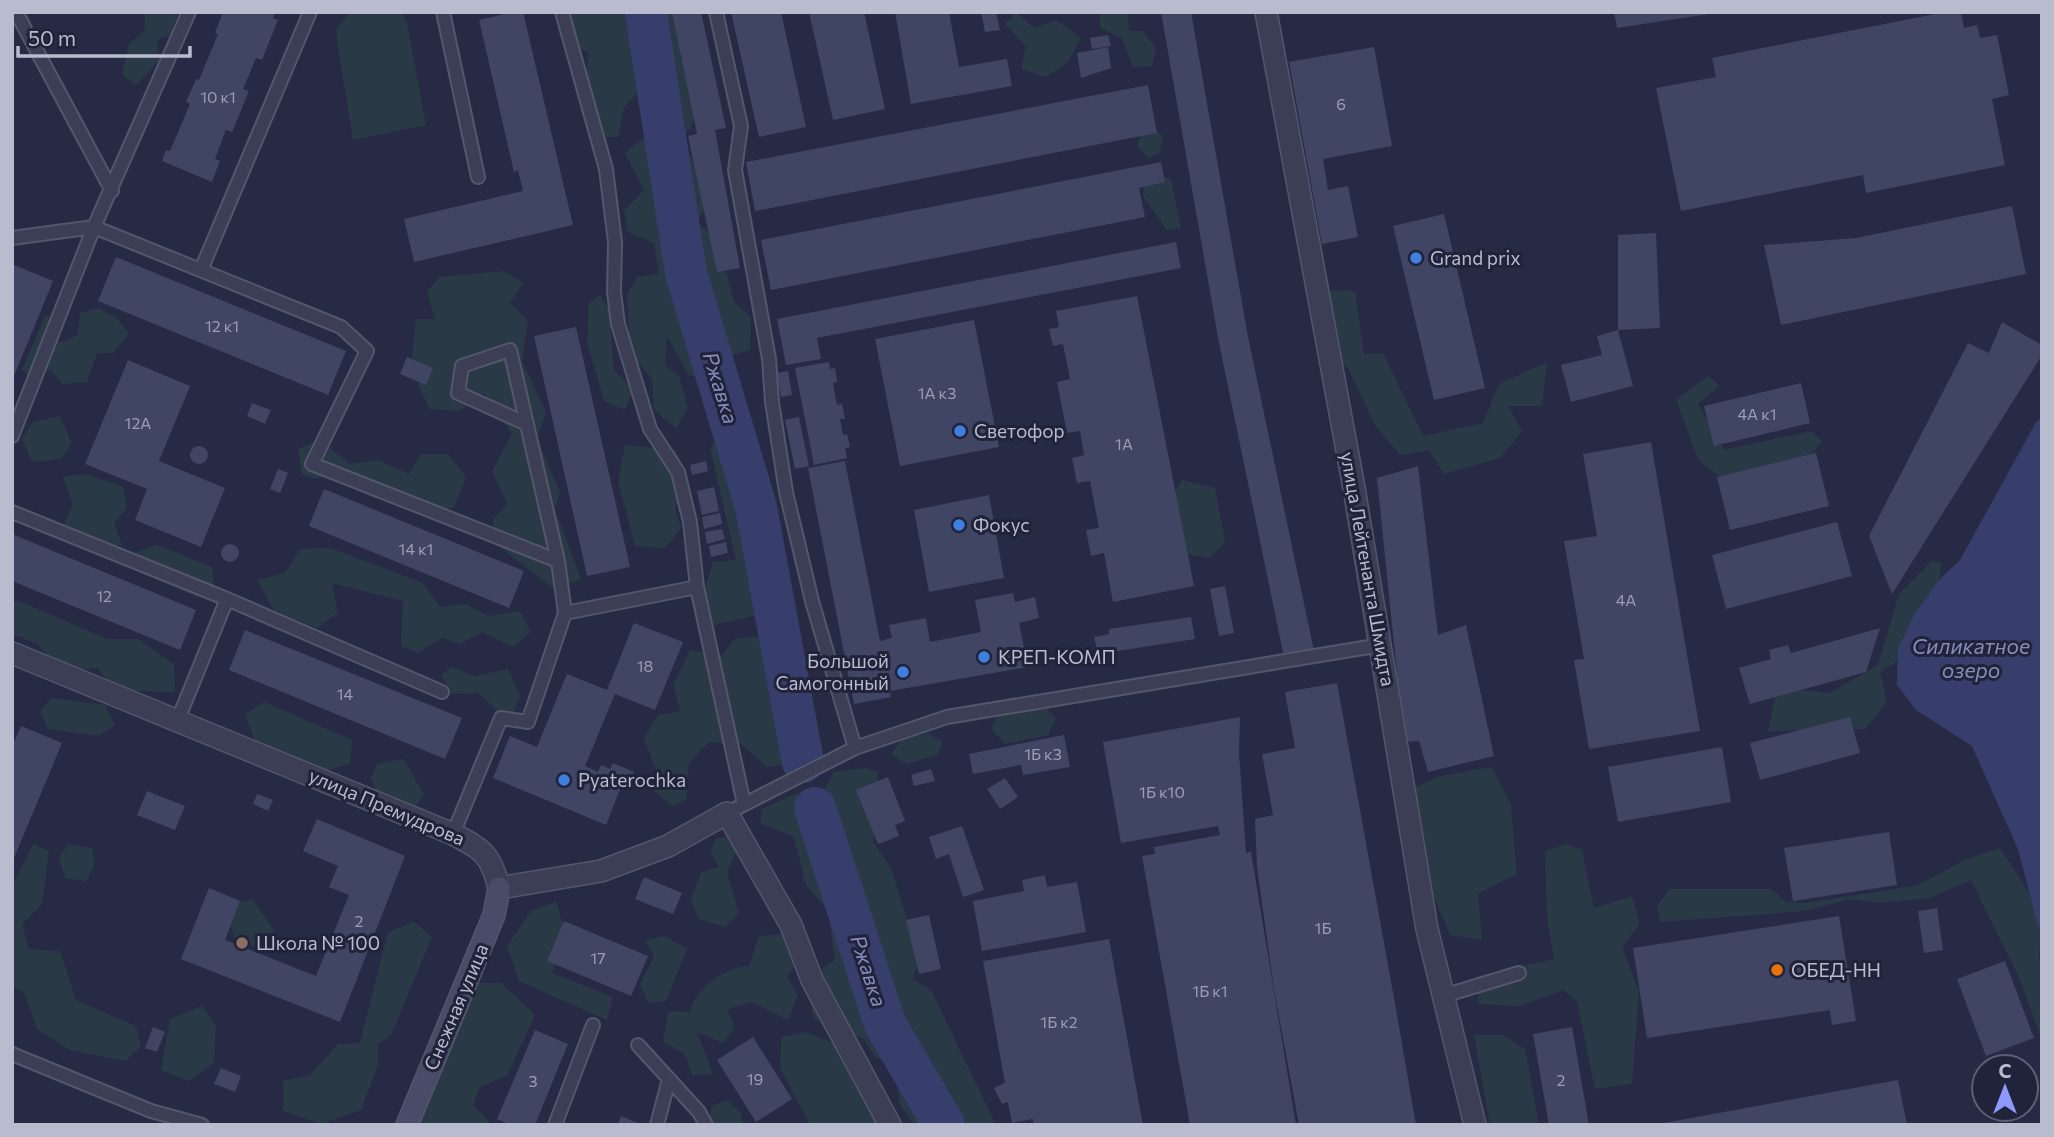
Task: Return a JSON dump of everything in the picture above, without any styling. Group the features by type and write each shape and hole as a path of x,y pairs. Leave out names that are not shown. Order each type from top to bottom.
{"street":[{"name":"улица Лейтенанта Шмидта","path":"1266,12 1381,645 1427,929 1475,1125"},
{"name":"улица Премудрова","path":"13,656 453,834 481,849 493,864 499,888"},
{"path":"499,888 601,871 668,846 736,808 791,925 812,981 890,1125"},
{"name":"Снежная улица","path":"407,1125 494,915 499,888"}],"lane":[{"path":"16,12 112,191"},
{"path":"12,436 94,227 189,12"},
{"path":"201,270 310,12"},
{"path":"443,12 478,177"},
{"path":"562,12 606,169 615,242 614,292 618,324 650,429 678,472 690,522 697,587 736,808 855,748 947,717 1381,645"},
{"path":"716,12 741,126 735,170 769,359 772,402 786,492 812,601 855,748"},
{"path":"12,238 94,227 341,327 367,351 313,464 558,561"},
{"path":"453,834 501,718 528,722 565,613 558,561 527,424 510,350 462,366 458,393 527,424"},
{"path":"12,512 227,599 442,692"},
{"path":"565,613 697,587"},
{"path":"177,722 227,599"},
{"path":"1443,996 1519,973"},
{"path":"555,1125 593,1025"},
{"path":"638,1045 706,1125"},
{"path":"12,1054 151,1111 202,1125"},
{"path":"657,1125 669,1079"},
{"path":"146,1125 151,1111"}],"shaded area":[{"path":"144,12 179,12 170,35 157,40 160,60 136,85 122,74 129,44 145,30"},
{"path":"350,12 401,12 407,23 426,125 353,140 337,41 337,28"},
{"path":"568,12 631,12 636,21 643,87 624,107 618,137 601,137 585,78 589,54 577,46"},
{"path":"652,12 677,12 688,31 680,56 706,92 690,129 673,141 655,111"},
{"path":"1016,12 1034,28 1056,20 1081,38 1068,62 1046,77 1021,69 1026,47 1005,24"},
{"path":"1100,12 1128,12 1129,31 1143,31 1156,48 1152,66 1133,67 1122,38 1100,28"},
{"path":"1150,126 1163,136 1160,153 1148,158 1137,146 1143,127"},
{"path":"644,138 662,157 685,154 709,167 713,196 696,222 717,237 734,302 751,317 750,350 726,357 709,376 689,376 667,336 665,365 679,376 688,408 676,428 654,410 652,379 630,352 627,295 637,277 659,274 654,243 628,232 624,211 644,190 625,153"},
{"path":"1155,173 1171,179 1181,228 1167,230 1143,196 1145,177"},
{"path":"504,271 523,283 510,303 528,321 522,361 546,412 537,439 560,492 555,509 581,579 554,589 496,544 493,520 507,504 492,471 512,434 484,393 460,411 429,409 411,367 416,319 435,319 427,292 439,277"},
{"path":"1327,290 1355,291 1364,354 1383,353 1423,436 1483,423 1499,384 1547,362 1542,406 1508,406 1522,431 1500,458 1444,474 1429,450 1400,455 1375,425 1348,368 1320,343"},
{"path":"600,295 609,308 614,370 633,389 625,410 604,401 587,342 589,303"},
{"path":"98,308 116,317 129,334 113,353 97,353 87,382 62,384 50,369 37,380 22,370 45,316 53,316 59,343 78,335 80,313"},
{"path":"1709,376 1719,386 1698,404 1724,450 1811,431 1822,441 1804,463 1728,482 1698,460 1676,399"},
{"path":"60,416 72,443 61,459 32,462 22,439 33,422"},
{"path":"721,433 755,527 748,543 759,555 769,610 796,621 806,663 802,693 814,709 813,747 797,762 767,767 741,744 709,742 689,763 687,799 672,806 652,789 657,772 644,738 658,715 680,711 673,685 690,650 722,655 734,639 764,636 757,615 714,625 703,595 713,562 736,560 710,448"},
{"path":"319,440 350,464 378,460 409,474 421,454 448,454 466,477 454,507 427,517 364,494 349,470 315,479 302,474 298,449"},
{"path":"625,445 675,450 689,484 675,508 681,528 665,548 635,546 618,481"},
{"path":"85,474 123,487 127,508 114,523 122,545 92,549 64,524 73,505 63,477"},
{"path":"1182,480 1215,488 1225,542 1209,558 1182,553 1170,501"},
{"path":"157,545 212,567 214,586 198,597 141,573 132,554"},
{"path":"330,548 423,583 440,607 466,604 489,616 520,611 531,632 513,647 482,632 460,644 442,638 418,653 401,646 403,601 332,583 338,613 317,628 274,610 257,580 285,573 300,549"},
{"path":"1932,561 1942,563 1935,606 1907,655 1880,672 1887,702 1865,729 1768,731 1777,688 1830,693 1878,665 1899,594"},
{"path":"19,601 107,639 138,639 174,664 175,692 117,691 97,668 60,671 38,644 12,634 12,602"},
{"path":"452,667 475,676 508,669 520,696 510,723 478,693 452,694 441,675"},
{"path":"51,698 105,705 115,725 99,736 48,729 40,712"},
{"path":"264,702 352,740 350,764 328,770 254,739 245,714"},
{"path":"1045,707 1056,718 1048,735 1005,744 991,728 999,714"},
{"path":"928,733 942,742 938,755 906,764 891,754 901,740"},
{"path":"404,759 424,795 413,810 382,807 371,778 377,764"},
{"path":"1492,767 1511,805 1517,874 1478,894 1482,940 1450,935 1422,867 1413,788 1441,776"},
{"path":"865,768 878,772 873,842 891,868 919,958 913,979 931,990 996,1125 915,1125 900,1105 895,1064 875,1057 863,1038 833,1034 813,1017 807,980 835,960 828,910 806,885 794,837 760,823 762,809 797,793 815,826 829,822 822,794 834,772"},
{"path":"730,836 738,849 727,872 739,914 725,927 698,919 691,898 701,872 719,867 710,852 716,838"},
{"path":"33,844 49,851 42,904 22,924 29,949 60,951 76,1000 136,1026 141,1047 125,1061 70,1050 37,1029 24,992 12,987 12,886"},
{"path":"68,844 92,848 95,864 86,881 65,878 59,857"},
{"path":"1566,844 1582,850 1594,908 1632,896 1640,924 1622,947 1639,991 1632,1084 1595,1089 1577,1001 1563,990 1520,1006 1479,1004 1475,977 1554,959 1547,919 1545,852"},
{"path":"2000,848 2042,913 2039,959 2042,962 2042,1040 2018,975 1971,880 1930,898 1879,903 1849,899 1805,911 1660,922 1657,906 1670,889 1771,889 1786,902 1805,903 1915,886 1969,858"},
{"path":"253,900 276,934 265,950 235,939 224,904"},
{"path":"556,902 566,935 552,973 613,997 607,1020 519,981 507,946 531,911"},
{"path":"414,922 432,937 391,1035 378,1044 378,1065 361,1110 321,1124 283,1111 283,1081 310,1075 338,1044 360,1043 388,932"},
{"path":"784,934 799,959 787,977 798,995 788,1020 752,1002 727,1009 735,1028 723,1043 697,1032 713,1074 692,1075 685,1054 663,1042 668,1011 690,1012 698,995 712,980 730,970 749,966 759,936"},
{"path":"665,936 687,949 666,1001 648,1003 640,984 654,957 645,940"},
{"path":"461,983 501,983 535,1015 507,1076 480,1087 473,1105 492,1125 425,1125 417,1116"},
{"path":"202,1006 216,1026 214,1063 188,1081 161,1070 170,1019"},
{"path":"806,1032 838,1045 879,1125 810,1125 780,1068 781,1037"},
{"path":"1474,1035 1503,1035 1525,1049 1539,1125 1490,1125"},
{"path":"727,1100 741,1113 743,1125 709,1125 712,1106"}],"water":[{"name":"Силикатное озеро","path":"2042,418 2042,929 2038,926 2018,849 1972,746 1916,710 1897,685 1898,649 1914,615 1938,581 1960,560 2036,422"}],"building":[{"path":"223,12 275,12 273,18 278,20 262,60 256,58 243,89 249,91 232,132 226,130 215,159 220,161 212,182 162,161 166,150 170,151 190,104 186,102 196,79 199,80 218,34 215,33"},
{"path":"523,12 573,225 414,262 404,219 523,191 518,170 514,172 479,20"},
{"path":"672,12 701,12 726,128 715,130 740,268 717,272 688,136 697,134"},
{"path":"731,12 781,12 806,127 759,137"},
{"path":"809,12 864,12 885,109 833,120"},
{"path":"895,12 949,12 959,67 1007,59 1012,86 911,104"},
{"path":"981,12 996,12 1000,30 985,32"},
{"path":"1161,12 1191,12 1248,337 1314,651 1284,657 1219,343"},
{"path":"1614,12 1709,12 1709,14 1617,28"},
{"path":"1945,12 1961,12 1964,28 1977,25 1980,38 1997,35 2009,95 1992,99 2005,165 1866,193 1863,175 1681,211 1656,88 1716,77 1712,58"},
{"path":"1108,35 1111,46 1092,49 1090,38"},
{"path":"1108,47 1111,68 1081,78 1077,53"},
{"path":"1374,47 1392,146 1323,159 1328,190 1348,186 1358,237 1322,244 1289,62"},
{"path":"1148,85 1157,133 755,211 746,162"},
{"path":"1161,162 1165,182 1139,188 1145,217 771,290 761,240"},
{"path":"2012,206 2026,274 1781,325 1764,245 1856,238"},
{"path":"1444,214 1485,388 1434,400 1393,226"},
{"path":"1656,233 1660,328 1618,330 1618,235"},
{"path":"1176,242 1181,268 817,338 821,359 786,365 777,319"},
{"path":"116,257 346,351 328,395 98,301"},
{"path":"12,264 53,281 12,381"},
{"path":"1137,296 1194,586 1113,602 1104,553 1091,556 1086,530 1099,528 1090,481 1077,483 1072,458 1084,455 1080,431 1067,433 1057,382 1070,379 1063,344 1053,346 1049,329 1059,327 1056,311"},
{"path":"974,320 999,447 900,466 875,339"},
{"path":"2002,322 2042,345 2042,355 1892,594 1869,536 1968,343 1989,353"},
{"path":"576,327 630,567 587,576 534,336"},
{"path":"1618,330 1633,386 1571,402 1561,365 1602,355 1597,336"},
{"path":"407,357 433,368 426,385 400,374"},
{"path":"128,360 190,386 159,461 225,488 201,547 135,520 147,489 85,464"},
{"path":"829,362 830,369 835,368 837,382 833,383 837,405 842,404 845,419 840,419 843,435 847,434 850,447 845,448 847,458 814,465 795,368"},
{"path":"788,371 792,395 781,397 777,373"},
{"path":"1801,383 1810,423 1714,446 1704,406"},
{"path":"252,403 271,410 265,424 247,416"},
{"path":"799,417 809,466 795,469 785,420"},
{"path":"1651,442 1700,731 1589,749 1574,660 1584,659 1564,541 1597,536 1583,454"},
{"path":"199,446 205,449 208,455 205,461 199,464 193,461 190,455 193,449"},
{"path":"1816,453 1829,506 1730,530 1717,477"},
{"path":"706,461 708,471 692,475 690,465"},
{"path":"845,461 880,641 892,638 889,625 926,618 930,642 981,632 975,600 1013,593 1015,602 1035,597 1039,618 1019,623 1028,667 890,691 891,697 854,704 808,468"},
{"path":"1418,466 1438,635 1466,625 1494,756 1428,772 1419,741 1404,742 1377,478"},
{"path":"278,469 288,473 280,493 270,489"},
{"path":"714,487 719,511 702,515 697,491"},
{"path":"324,489 524,571 509,608 309,526"},
{"path":"989,495 1004,578 929,592 914,510"},
{"path":"720,513 722,524 704,529 702,517"},
{"path":"1837,522 1852,576 1726,609 1712,555"},
{"path":"722,529 725,539 707,544 705,532"},
{"path":"12,534 196,610 180,650 12,581"},
{"path":"726,542 728,553 711,557 709,546"},
{"path":"226,544 234,544 239,553 237,560 226,562 221,557 221,549"},
{"path":"1225,586 1234,633 1219,636 1210,589"},
{"path":"1191,617 1195,639 1098,654 1094,637 1109,634 1109,629"},
{"path":"634,623 683,642 655,710 615,694 585,766 598,772 601,765 610,769 613,763 634,772 629,784 623,782 606,825 493,778 510,736 537,747 567,674 607,690"},
{"path":"1880,628 1866,672 1750,704 1739,668 1771,659 1769,650 1788,645 1791,653"},
{"path":"245,630 462,718 445,759 229,670"},
{"path":"1337,683 1416,1125 1299,1125 1274,989 1257,867 1255,819 1273,815 1262,754 1295,748 1285,692"},
{"path":"1240,717 1239,753 1246,853 1251,852 1296,1125 1190,1125 1142,856 1155,854 1154,847 1220,835 1218,826 1121,843 1103,742"},
{"path":"1850,717 1860,753 1760,780 1750,743"},
{"path":"21,726 62,743 12,863 12,746"},
{"path":"1064,735 1070,767 1023,775 1021,765 973,774 969,754"},
{"path":"1722,747 1731,802 1618,822 1608,767"},
{"path":"931,769 935,781 914,786 911,775"},
{"path":"888,777 905,821 895,825 899,836 878,844 856,790"},
{"path":"1005,778 1018,797 1000,809 987,789"},
{"path":"147,791 185,806 175,830 137,815"},
{"path":"257,794 273,800 268,811 253,804"},
{"path":"317,819 405,856 340,1022 181,959 209,888 240,901 225,940 316,976 349,895 329,887 338,866 303,851"},
{"path":"962,826 984,890 963,897 949,854 936,859 929,837"},
{"path":"1889,832 1897,885 1793,901 1784,848"},
{"path":"1045,875 1047,887 1077,882 1086,932 982,951 973,901 1024,891 1022,880"},
{"path":"644,877 682,893 673,914 635,899"},
{"path":"1937,908 1943,950 1924,953 1918,911"},
{"path":"929,915 941,969 919,974 906,920"},
{"path":"1839,916 1856,1021 1832,1025 1830,1010 1647,1038 1633,948"},
{"path":"564,921 648,956 631,996 547,961"},
{"path":"1109,939 1143,1125 1034,1125 1033,1119 1012,1123 1008,1102 1002,1104 994,1088 1005,1083 983,961"},
{"path":"2005,961 2034,1038 1994,1053 1985,1053 1957,979"},
{"path":"153,1027 165,1032 157,1052 145,1048"},
{"path":"1572,1027 1589,1125 1549,1125 1533,1034"},
{"path":"535,1030 568,1044 535,1125 511,1125 497,1119"},
{"path":"753,1037 792,1099 756,1122 717,1060"},
{"path":"221,1068 241,1076 235,1092 214,1084"},
{"path":"1898,1080 1907,1125 1664,1125 1664,1123"},
{"path":"621,1116 642,1125 618,1125"}],"waterway":[{"name":"Ржавка","path":"646,12 686,273 756,507 803,762"},
{"name":"Ржавка","path":"815,808 885,1024 944,1125"}],"place":[{"name":"Grand prix","path":"1416,258"},
{"name":"Светофор","path":"960,431"},
{"name":"Фокус","path":"959,525"},
{"name":"КРЕП-КОМП","path":"984,657"},
{"name":"Большой Самогонный","path":"903,672"},
{"name":"Pyaterochka","path":"564,780"},
{"name":"Школа № 100","path":"242,943"},
{"name":"ОБЕД-НН","path":"1777,970"}]}
